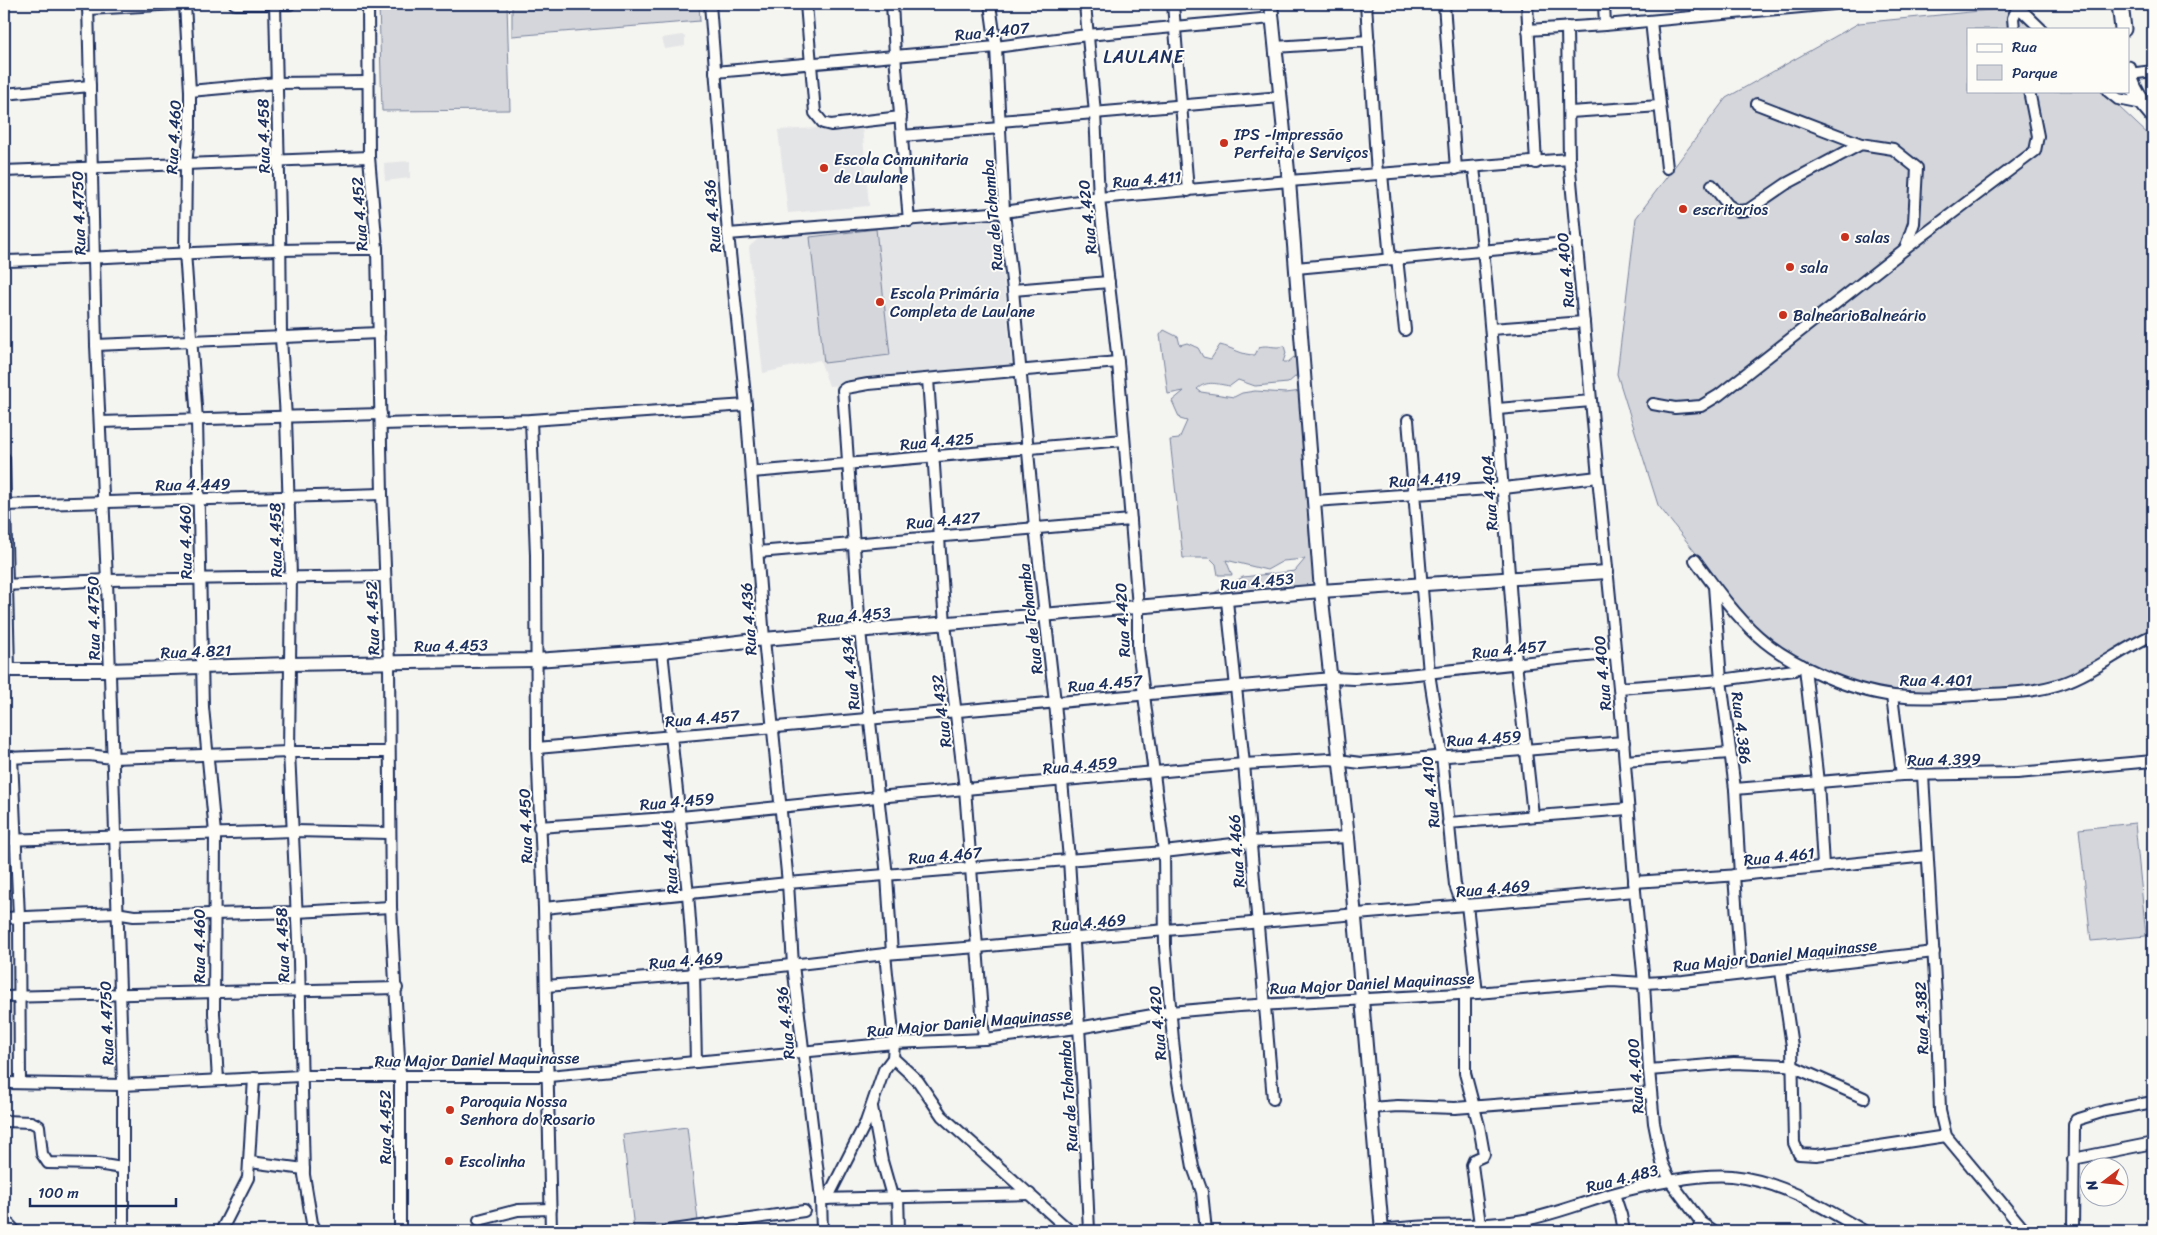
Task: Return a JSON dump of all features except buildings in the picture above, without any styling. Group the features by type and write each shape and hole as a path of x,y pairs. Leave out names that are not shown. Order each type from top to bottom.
{"main road":[{"path":"2120,4 2123,28"},
{"path":"2130,79 2132,88 2148,109"}],"street":[{"path":"88,6 178,4"},
{"name":"Rua 4.460","path":"185,4 190,91 190,128 186,166 185,252 197,420 200,500 201,667 215,833 214,994 218,1080"},
{"path":"235,4 290,4"},
{"name":"Rua 4.458","path":"275,4 281,338 286,418 291,576 289,752 294,831 304,1169 308,1200 316,1231"},
{"name":"Rua 4.452","path":"368,4 370,157 377,249 382,494 388,663 391,907 397,988 400,1077 400,1231"},
{"name":"Rua 4.436","path":"710,4 728,234 746,405 764,639 788,883 793,965 802,1051 824,1199 822,1231"},
{"path":"806,4 814,113 820,121 831,125 901,117"},
{"path":"892,4 909,221"},
{"name":"Rua de Tchamba","path":"990,4 996,46 1004,212 1035,527 1055,702 1069,859 1089,1231"},
{"name":"Rua 4.420","path":"1084,4 1095,113 1099,198 1118,362 1138,607 1138,648 1164,852 1170,1012 1177,1076 1193,1167 1202,1192 1206,1231"},
{"path":"1173,4 1188,191"},
{"path":"1271,4 1289,181 1321,591 1348,837 1380,1231"},
{"path":"1366,4 1379,174 1405,330"},
{"path":"1444,4 1456,169"},
{"path":"1527,4 1536,163"},
{"path":"1604,4 1605,25"},
{"path":"1696,4 1697,16"},
{"path":"1528,30 1651,21 1784,6 1833,4"},
{"path":"2014,28 2013,18 2016,5"},
{"path":"2016,5 2040,28"},
{"name":"Rua 4.4750","path":"88,6 96,345 107,580 116,913 123,1085 123,1231"},
{"name":"Rua 4.407","path":"715,72 1272,18"},
{"path":"1651,21 1667,168"},
{"name":"Rua 4.400","path":"1567,27 1570,112 1569,160 1624,742 1634,887 1644,983 1649,1070 1657,1143 1671,1182 1699,1227 1714,1231"},
{"path":"1275,47 1369,41"},
{"path":"2130,74 2153,71"},
{"path":"190,91 277,83 368,82"},
{"path":"4,94 90,86"},
{"path":"1652,404 1675,408 1701,406 2036,151 2038,136 2029,92"},
{"path":"2109,92 2118,99 2148,109"},
{"path":"902,136 1095,113 1280,97"},
{"path":"1757,104 1861,144 1893,149 1917,168 1914,223 1905,249"},
{"path":"1570,112 1660,106"},
{"path":"1712,186 1728,205 1738,211 1748,210 1786,184 1861,144"},
{"path":"4,171 186,166 370,157"},
{"name":"Rua 4.411","path":"728,234 909,221 1004,212 1099,198 1289,181 1569,160"},
{"name":"Rua 4.404","path":"1474,168 1484,251 1498,409 1516,664 1533,816"},
{"path":"1296,268 1578,242"},
{"path":"4,261 95,258 185,252 377,249"},
{"path":"1013,290 1109,282"},
{"path":"1491,329 1584,322"},
{"path":"96,345 379,333"},
{"path":"928,378 1118,362"},
{"name":"Rua 4.434","path":"894,1058 886,876 860,631 850,464 842,401 843,390 846,388 928,378"},
{"name":"Rua 4.432","path":"928,378 945,624 965,790 984,1039"},
{"path":"1498,409 1591,401"},
{"path":"100,422 286,418 531,420 746,405"},
{"name":"Rua 4.450","path":"531,420 536,555 537,748 549,1076 551,1231"},
{"name":"Rua 4.410","path":"1408,420 1429,673 1442,756 1455,885 1460,899 1467,905 1477,992"},
{"name":"Rua 4.425","path":"752,472 1124,440"},
{"path":"4,458 6,670"},
{"name":"Rua 4.419","path":"1314,501 1504,488 1598,477"},
{"name":"Rua 4.449","path":"5,505 382,494"},
{"name":"Rua 4.427","path":"758,552 855,542 1131,520"},
{"name":"Rua 4.401","path":"1695,560 1714,586 1757,635 1804,667 1847,684 1892,696 1937,697 2045,688 2064,683 2153,635"},
{"name":"Rua 4.453","path":"388,663 536,660 662,651 764,639 1227,601 1321,591 1607,572"},
{"path":"6,584 291,576 385,576"},
{"name":"Rua 4.386","path":"1714,586 1721,680 1735,789 1741,974"},
{"name":"Rua 4.466","path":"1227,601 1244,764 1256,923 1266,1004 1273,1099"},
{"name":"Rua 4.446","path":"662,651 688,894 694,974 696,1062"},
{"name":"Rua 4.457","path":"537,748 1332,678 1356,679 1429,673 1616,653"},
{"name":"Rua 4.821","path":"6,670 109,670 388,663"},
{"path":"1619,688 1721,680 1804,667 1818,782 1823,866"},
{"path":"1892,696 1902,774"},
{"name":"Rua 4.459","path":"540,827 1155,774 1244,764 1330,759 1361,763 1624,742"},
{"path":"20,1082 19,917 9,840 8,758 89,755 112,758 289,752 388,752"},
{"path":"1625,761 1729,753"},
{"name":"Rua 4.399","path":"1735,789 1902,774 1923,776 2017,773 2153,761"},
{"name":"Rua 4.382","path":"1923,776 1934,952 1940,1111 1946,1136 2025,1231"},
{"path":"1448,823 1628,809"},
{"path":"9,840 294,831 389,833"},
{"name":"Rua 4.467","path":"544,908 788,883 1164,852 1250,842 1348,837"},
{"name":"Rua 4.461","path":"1634,887 1927,856"},
{"name":"Rua 4.469","path":"546,986 793,965 888,953 978,948 1073,938 1467,905 1634,887"},
{"path":"4,918 116,913 134,916 214,915 391,907"},
{"name":"Rua Major Daniel Maquinasse","path":"4,1083 123,1085 300,1076 549,1076 894,1043 984,1039 1078,1028 1170,1012 1266,1004 1465,993 1612,981 1644,983 1781,971 1934,952"},
{"path":"1781,971 1792,1046 1794,1143 1799,1154 1816,1155 1946,1136"},
{"path":"4,997 214,994 397,988"},
{"path":"1465,993 1465,1073 1484,1154 1484,1156 1474,1160 1472,1165 1480,1224"},
{"path":"824,1199 856,1144 872,1106 884,1070 894,1058 918,1081 942,1116 1070,1231"},
{"path":"1649,1070 1734,1063 1792,1066 1864,1098"},
{"path":"221,1231 248,1178 254,1078"},
{"path":"1370,1108 1398,1106 1455,1108 1651,1093"},
{"path":"2073,1231 2074,1125 2076,1120 2091,1114 2153,1102"},
{"path":"872,1106 882,1161 895,1196 899,1231"},
{"path":"4,1121 31,1122 39,1126 42,1154 48,1163 97,1164 122,1168"},
{"path":"2074,1159 2153,1143"},
{"path":"250,1162 304,1169"},
{"name":"Rua 4.483","path":"1380,1231 1465,1228 1480,1224 1525,1220 1614,1194 1671,1182 1721,1176 1765,1183 1818,1203 1864,1231"},
{"path":"824,1199 1030,1194"},
{"path":"1614,1194 1624,1231"},
{"path":"479,1220 518,1210 551,1209"},
{"path":"667,1231 804,1211"},
{"path":"4,1219 15,1231"},
{"path":"1525,1220 1526,1231"}],"shaded area":[{"path":"682,35 685,37 685,46 665,49 662,38"},
{"name":"Escola Comunitaria de Laulane","path":"862,126 869,206 788,213 778,130"},
{"path":"410,161 410,178 385,181 384,163"},
{"name":"Escola Primária Completa de Laulane","path":"998,219 1012,367 829,386 820,360 763,373 749,247 760,237"}],"green space":[{"path":"379,4 507,4 510,110 382,111"},
{"path":"512,4 699,4 700,21 512,36"},
{"path":"2010,8 2032,28 1967,28 1967,92 2103,92 2153,139 2153,629 2064,683 1982,695 1901,696 1832,678 1766,642 1658,505 1617,374 1636,218 1726,98 1859,23"},
{"path":"876,229 890,355 824,363 810,237"},
{"path":"1164,330 1178,337 1180,345 1187,343 1198,348 1203,357 1211,359 1220,345 1245,354 1255,355 1259,347 1284,346 1286,353 1283,362 1288,362 1294,357 1299,364 1296,376 1288,383 1255,386 1238,380 1230,386 1205,384 1197,389 1201,392 1234,397 1242,393 1255,391 1286,393 1301,391 1319,592 1214,598 1212,594 1243,577 1295,571 1305,559 1283,561 1267,570 1226,560 1232,575 1218,575 1216,564 1210,558 1183,558 1170,440 1179,439 1187,421 1180,419 1172,401 1184,391 1168,394 1160,335"},
{"path":"2135,823 2146,936 2091,941 2079,829"},
{"path":"687,1127 698,1221 634,1229 623,1135"}],"place":[{"name":"IPS -Impressão Perfeita e Serviços","path":"1224,143"},
{"name":"Escola Comunitaria de Laulane","path":"824,168"},
{"name":"escritorios","path":"1683,209"},
{"name":"salas","path":"1845,237"},
{"name":"sala","path":"1790,267"},
{"name":"Escola Primária Completa de Laulane","path":"880,302"},
{"name":"BalnearioBalneário","path":"1783,315"},
{"name":"Paroquia Nossa Senhora do Rosario","path":"450,1110"},
{"name":"Escolinha","path":"449,1161"}],"district":[{"name":"LAULANE","path":"1144,57"}]}
